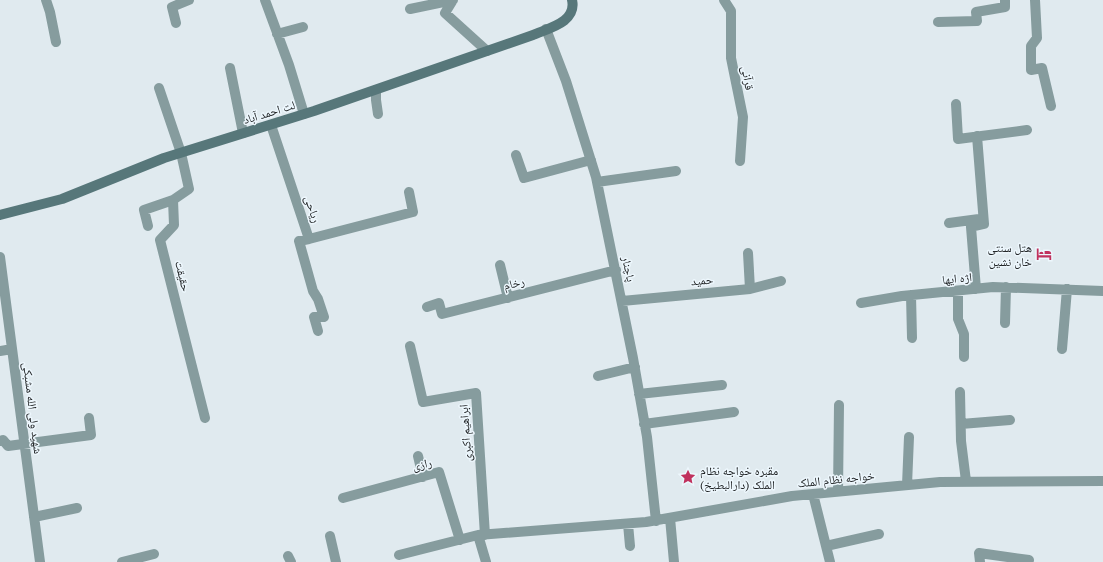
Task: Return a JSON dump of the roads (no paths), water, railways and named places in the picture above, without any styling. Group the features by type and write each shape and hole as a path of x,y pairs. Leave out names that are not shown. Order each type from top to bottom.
{"street":[{"path":"46,0 56,42"},
{"path":"176,23 172,7 189,0"},
{"path":"264,0 304,114"},
{"path":"410,9 453,0"},
{"path":"453,0 445,13 487,51"},
{"name":"لت احمد آباد","path":"0,215 62,199 164,158 271,125 376,90 546,29 563,22 570,15 574,7 572,0"},
{"name":"قرآنی","path":"724,0 731,11 732,58 739,103 743,116 740,161"},
{"path":"938,22 977,21 976,12 1005,7 1004,0"},
{"path":"1035,0 1037,38 1031,46 1031,70 1042,68 1051,106"},
{"path":"277,34 303,27"},
{"name":"پاچنار","path":"546,29 566,81 597,182 635,367 644,424 656,521"},
{"path":"230,68 243,133"},
{"path":"148,226 144,210 173,200 189,189 181,153 159,88"},
{"path":"376,90 378,114"},
{"path":"956,104 958,139 1027,130"},
{"name":"ریاحی","path":"271,125 309,239 299,241 313,291 318,299 324,317 314,317 318,331"},
{"path":"976,289 971,226 984,224 977,136"},
{"path":"516,155 524,178 591,160"},
{"path":"597,182 676,171"},
{"path":"309,239 413,212 409,192"},
{"name":"حقیقت","path":"173,200 174,225 160,240 205,418"},
{"path":"949,223 983,219"},
{"path":"748,253 750,289"},
{"name":"شهید ولی الله مشبکی","path":"0,257 3,308 12,349 40,562"},
{"path":"500,266 508,298"},
{"name":"رخام","path":"427,307 439,303 442,314 616,270"},
{"name":"حمید","path":"622,301 750,289 781,281"},
{"path":"1005,323 1006,287"},
{"name":"اژه ایها","path":"861,303 911,295 1006,287 1103,291"},
{"path":"1062,349 1067,289"},
{"path":"958,291 958,319 964,334 964,357"},
{"path":"911,295 912,338"},
{"name":"ابراهیم اکبری","path":"410,346 423,402 476,393 481,535"},
{"path":"0,351 12,349"},
{"path":"598,376 635,367"},
{"path":"639,394 722,384"},
{"path":"960,392 961,441 966,481"},
{"path":"838,492 839,405"},
{"path":"644,424 734,412"},
{"path":"0,441 3,440 8,446 91,435 89,418"},
{"path":"960,424 1010,420"},
{"path":"907,485 909,438"},
{"path":"418,456 423,477"},
{"name":"رازی","path":"343,498 439,472 460,540"},
{"name":"خواجه نظام الملک","path":"399,555 481,535 656,521 792,496 940,482 1103,481"},
{"path":"813,494 830,562"},
{"path":"34,517 77,508"},
{"path":"670,518 674,562"},
{"path":"628,524 630,546"},
{"path":"826,546 879,534"},
{"path":"481,535 486,562"},
{"path":"330,536 336,562"},
{"path":"980,562 979,553 1029,560"},
{"path":"127,561 154,554"}],"place":[{"name":"هتل سنتی خان نشین","path":"1044,254"},
{"name":"مقبره خواجه نظام الملک (دارالبطیخ)","path":"688,477"}]}
